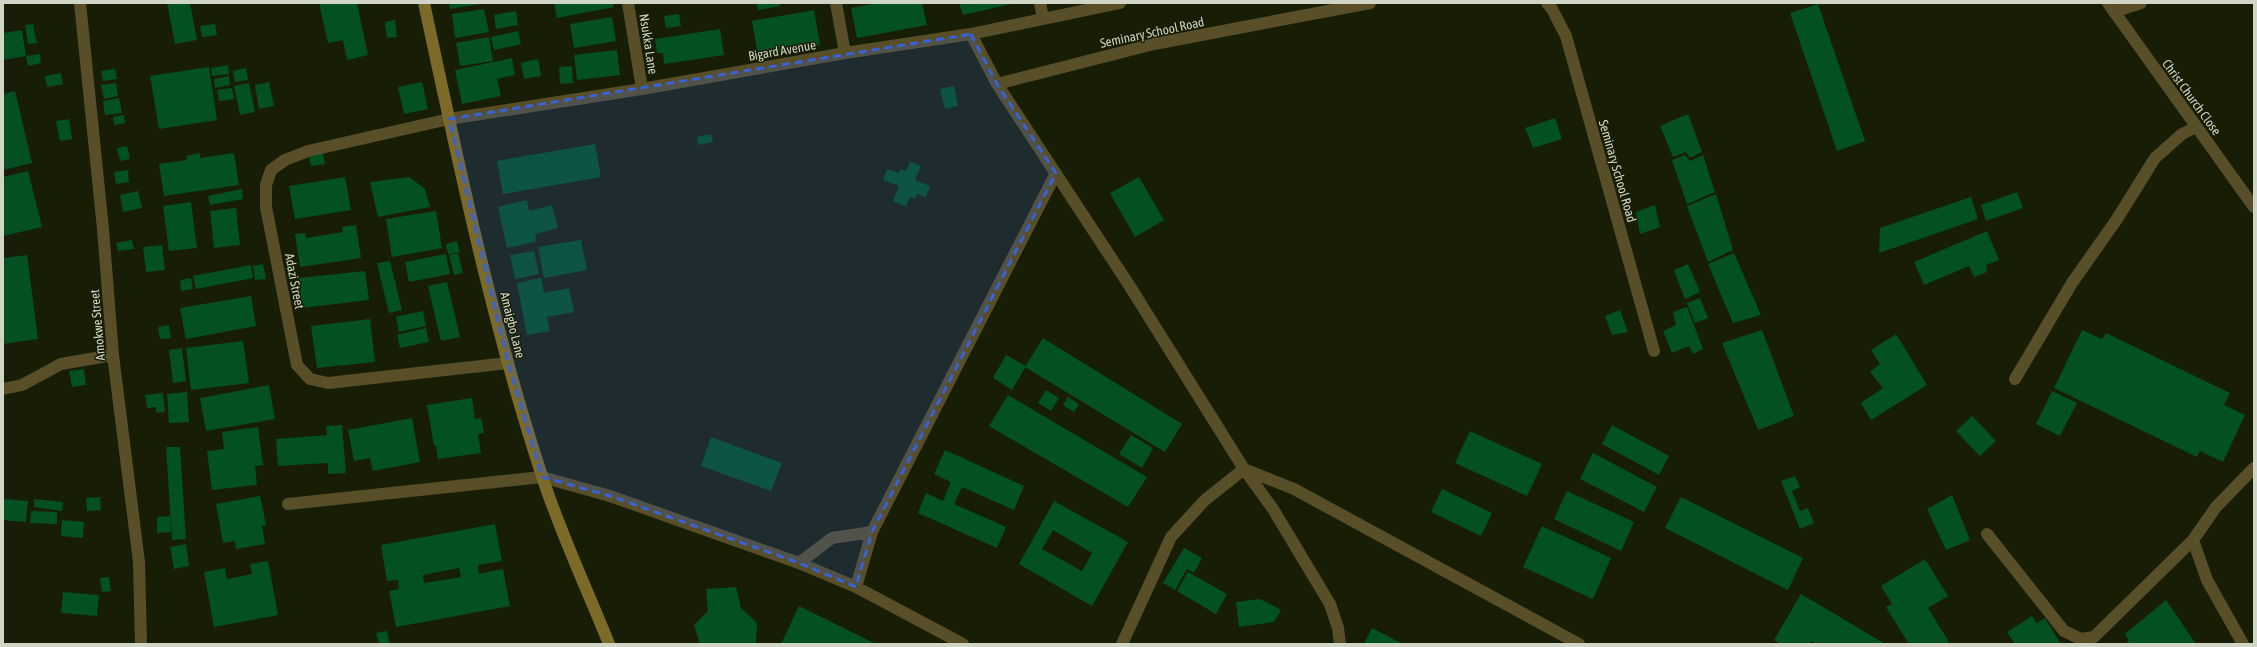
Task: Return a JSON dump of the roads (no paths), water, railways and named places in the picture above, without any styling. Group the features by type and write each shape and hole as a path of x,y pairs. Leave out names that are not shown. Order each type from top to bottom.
{"main road":[{"name":"Amaigbo Lane","path":"424,3 466,198 508,363 542,477 609,644"}],"street":[{"name":"Amokwe Street","path":"80,3 103,229 112,355 139,562 141,644"},
{"name":"Nsukka Lane","path":"628,3 642,89"},
{"path":"836,3 845,53"},
{"path":"1040,3 1043,18"},
{"name":"Bigard Avenue","path":"449,119 642,89 845,53 971,34 1120,3"},
{"name":"Seminary School Road","path":"997,84 1154,44 1370,3"},
{"name":"Seminary School Road","path":"1547,3 1552,9 1566,36 1654,351"},
{"path":"2111,8 2141,3"},
{"name":"Christ Church Close","path":"2111,8 2254,207"},
{"path":"971,34 997,84 1056,173 1244,469 1273,509 1330,604 1338,628 1340,644"},
{"name":"Adazi Street","path":"449,119 308,151 285,160 271,170 266,185 266,207 297,365 310,379 328,383 508,363"},
{"path":"2015,379 2072,282 2117,219 2156,158 2182,134 2196,127"},
{"path":"856,587 872,532 1056,173"},
{"path":"3,388 22,386 61,364 112,355"},
{"path":"1987,534 2064,631 2081,639 2094,637 2109,624 2193,540 2216,507 2254,468"},
{"path":"1122,644 1172,537 1205,500 1244,469"},
{"path":"1244,469 1294,489 1579,644"},
{"path":"288,504 542,477 610,496 800,563 856,587 963,644"},
{"path":"800,563 832,538 872,532"},
{"path":"2193,540 2207,580 2243,644"}]}
